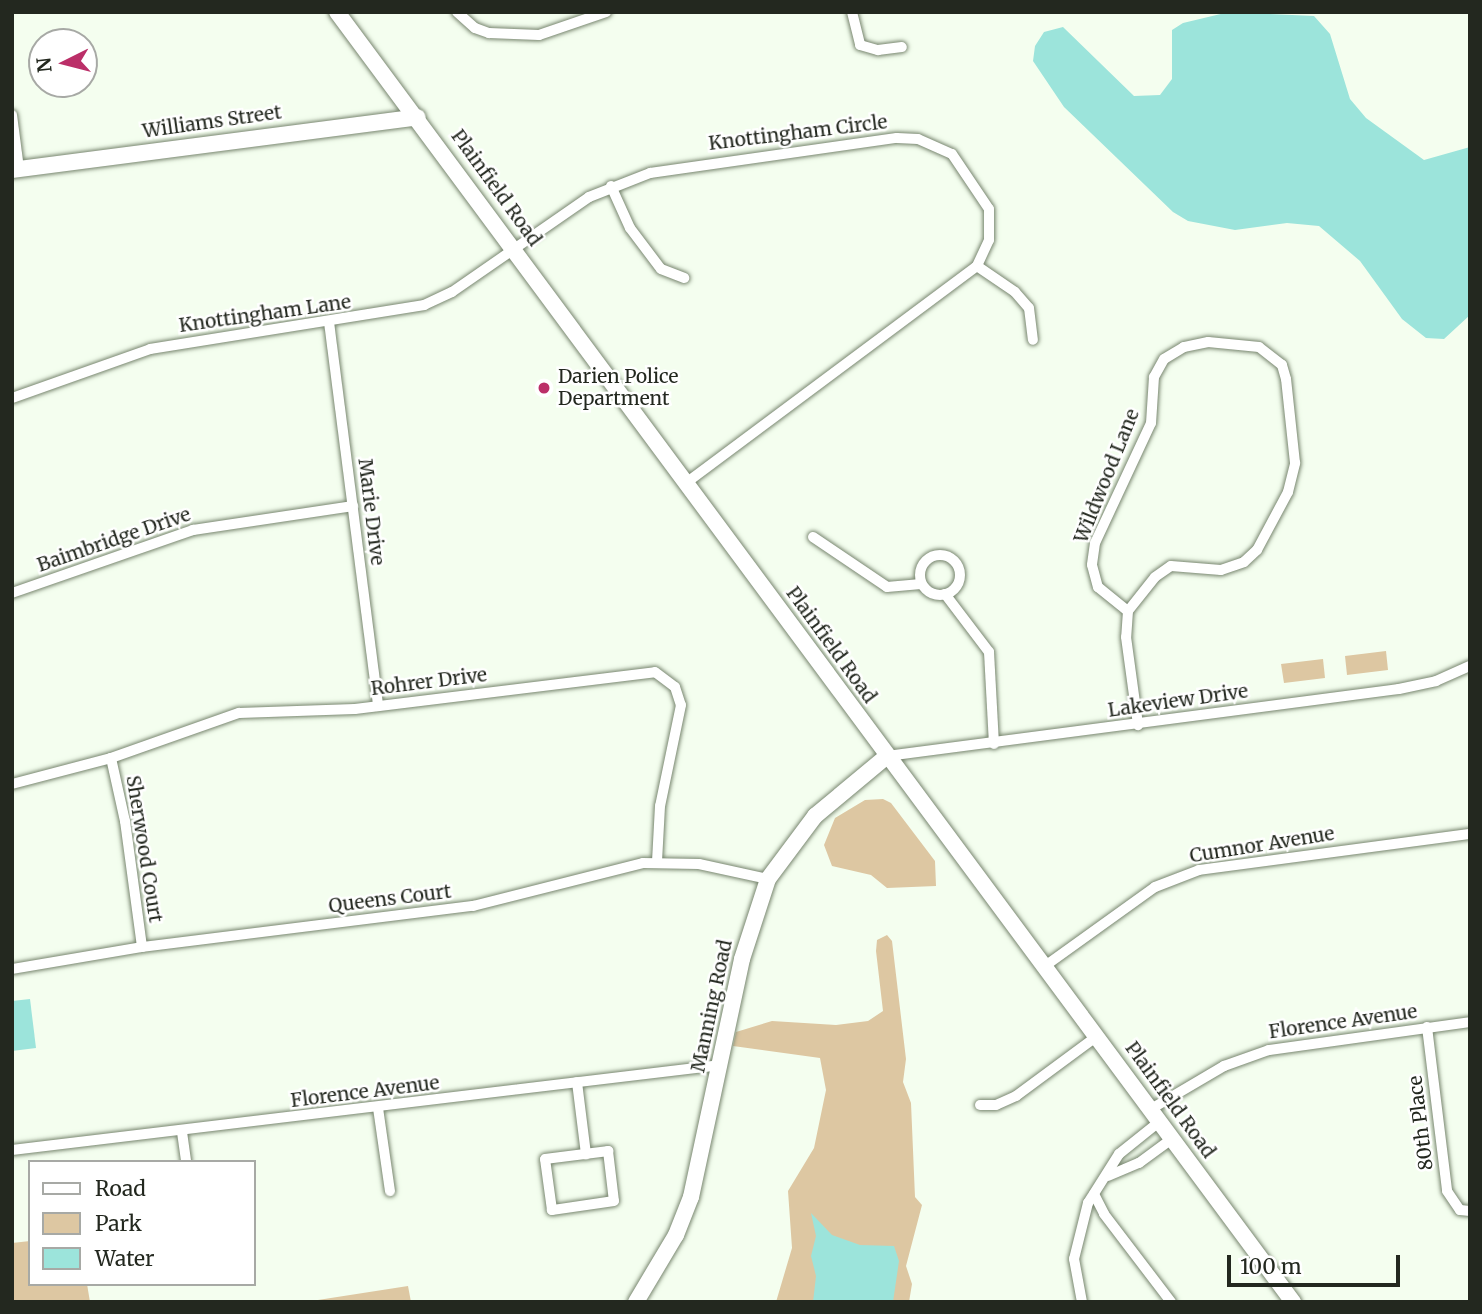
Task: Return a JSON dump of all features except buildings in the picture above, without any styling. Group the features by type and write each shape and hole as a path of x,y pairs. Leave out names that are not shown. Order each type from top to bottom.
{"main road":[{"name":"Plainfield Road","path":"337,12 418,117 887,756 1293,1302"},
{"name":"Williams Street","path":"16,169 418,117"},
{"name":"Manning Road","path":"636,1302 683,1221 721,1065 742,958 768,879 815,816 887,756"}],"street":[{"path":"457,12 475,28 489,33 538,35 606,12"},
{"path":"852,12 860,45 878,50 902,47"},
{"path":"12,115 16,169"},
{"name":"Knottingham Circle","path":"513,248 559,215 611,186 691,164 897,138 918,139 952,154 986,201 990,231 977,266"},
{"path":"611,186 630,228 661,270 684,278"},
{"name":"Knottingham Lane","path":"12,398 150,349 424,305 513,248"},
{"path":"686,483 977,266 1015,292 1029,308 1033,340"},
{"name":"Marie Drive","path":"329,322 379,706"},
{"name":"Wildwood Lane","path":"1193,344 1259,347 1282,365 1286,379 1295,463 1288,492 1257,550 1244,562 1221,570 1171,566 1155,577 1128,611 1098,587 1092,555 1151,423 1158,367 1174,352 1193,344"},
{"name":"Baimbridge Drive","path":"12,593 193,530 353,506"},
{"path":"813,537 887,587 922,584"},
{"path":"945,594 959,580 958,567 950,558 938,555 926,560 920,570 922,584 931,593 945,594 989,652 994,744"},
{"path":"1128,611 1126,637 1138,725"},
{"name":"Lakeview Drive","path":"887,756 1399,689 1436,681 1470,666"},
{"name":"Rohrer Drive","path":"12,785 111,758 239,713 379,706 645,671 663,675 676,687 681,705 660,806 657,862"},
{"name":"Sherwood Court","path":"111,758 125,821 142,947"},
{"name":"Cumnor Avenue","path":"1045,966 1155,887 1199,870 1470,834"},
{"name":"Queens Court","path":"12,968 142,947 473,906 531,895 578,877 657,862 719,866 768,879"},
{"name":"Florence Avenue","path":"1082,1302 1076,1278 1076,1240 1094,1194 1108,1176 1119,1154 1155,1115 1224,1066 1269,1050 1470,1022"},
{"name":"80th Place","path":"1427,1027 1447,1191 1465,1210"},
{"path":"980,1105 996,1105 1016,1096 1097,1036"},
{"name":"Florence Avenue","path":"12,1150 182,1132 721,1065"},
{"path":"577,1082 586,1154"},
{"path":"378,1108 390,1191"},
{"path":"182,1132 186,1160"},
{"path":"1108,1176 1139,1163 1173,1139"},
{"path":"608,1151 614,1201 552,1210 545,1159 586,1154 608,1151"},
{"path":"1094,1194 1171,1302"}],"green space":[{"path":"1386,651 1388,670 1347,675 1345,656"},
{"path":"1323,659 1325,678 1284,683 1281,664"},
{"path":"883,799 891,803 935,861 936,886 887,888 871,875 832,866 824,845 835,818 865,800"},
{"path":"887,935 892,941 906,1059 903,1082 911,1103 915,1197 922,1205 906,1266 912,1284 909,1302 776,1302 792,1248 788,1191 814,1148 826,1090 820,1058 733,1046 736,1032 772,1021 836,1025 868,1021 883,1011 876,951 877,940"},
{"path":"28,1241 28,1286 87,1286 90,1302 12,1302 12,1243"},
{"path":"408,1286 411,1302 305,1302"}],"water":[{"path":"1229,12 1314,16 1330,34 1350,99 1366,118 1424,160 1470,147 1470,315 1444,339 1426,338 1402,319 1360,261 1319,226 1287,223 1235,230 1188,221 1173,212 1064,107 1033,61 1035,46 1044,32 1063,27 1134,96 1160,95 1172,79 1172,30 1183,23"},
{"path":"30,999 36,1048 12,1051 12,1001"},
{"path":"811,1213 832,1235 860,1245 894,1246 899,1261 893,1302 813,1302 816,1276 811,1256 816,1236"}],"place":[{"name":"Darien Police Department","path":"544,388"}]}
